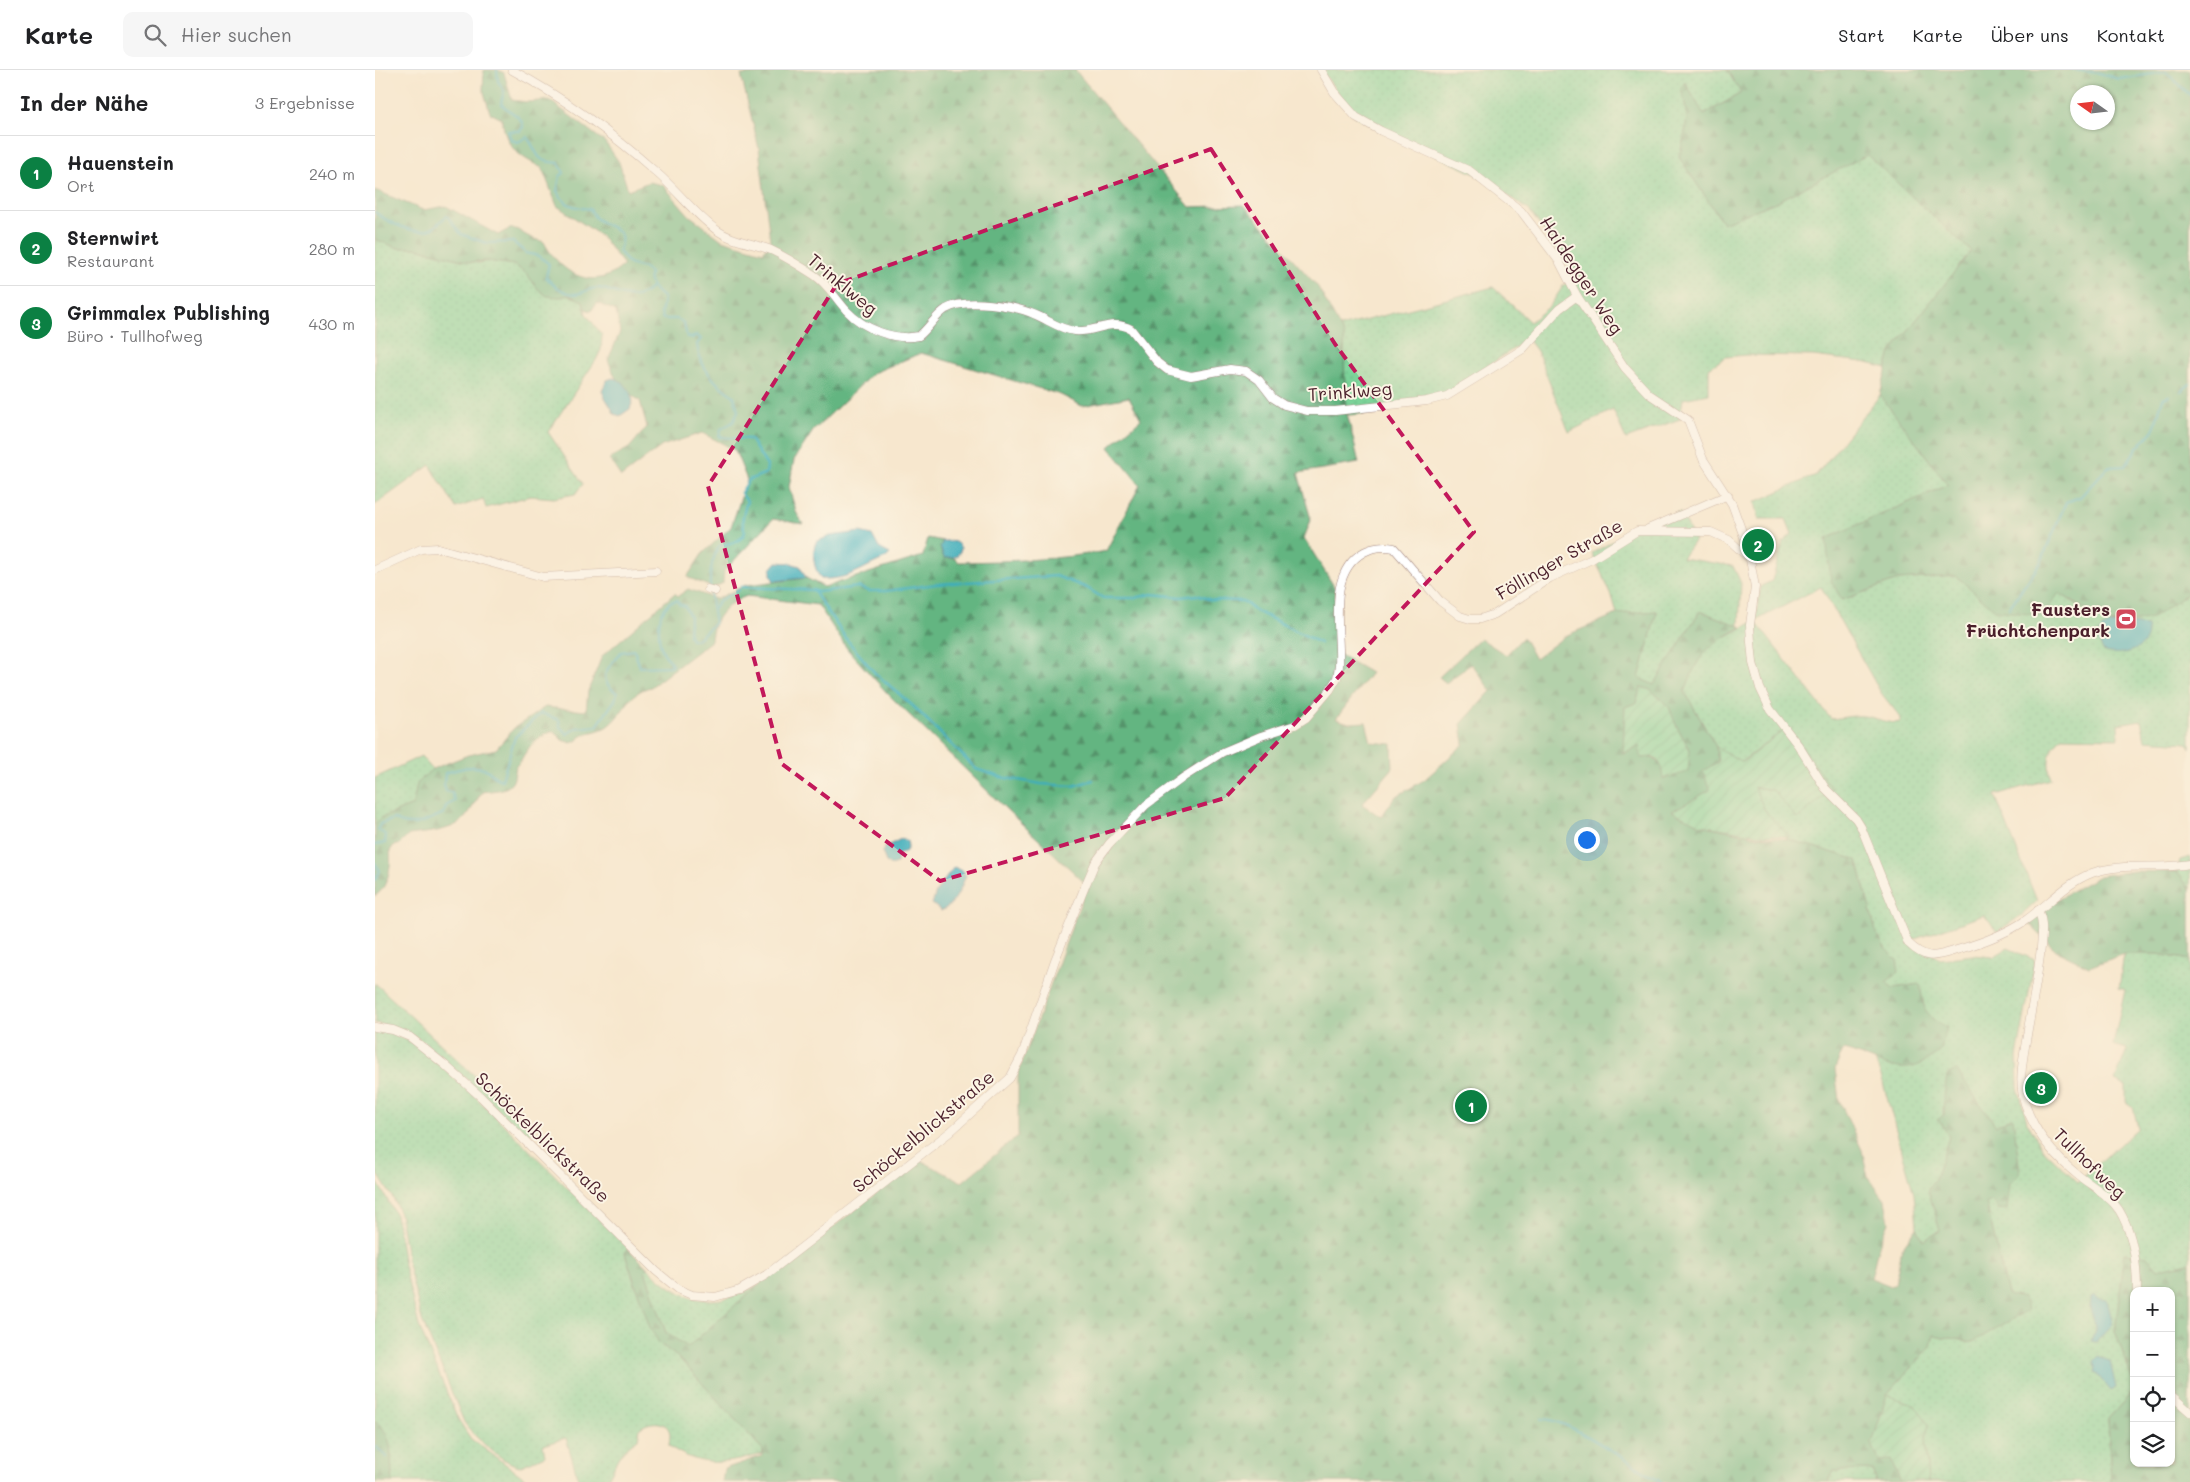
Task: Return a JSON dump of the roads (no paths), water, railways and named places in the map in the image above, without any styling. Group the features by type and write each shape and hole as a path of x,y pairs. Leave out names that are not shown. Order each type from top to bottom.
{"street":[{"name":"Trinklweg","path":"512,70 603,128 658,174 717,230 733,240 759,246 783,256 827,285 847,311 859,321 882,332 901,338 919,336 945,310 956,304 1011,307 1034,314 1074,331 1085,331 1115,324 1131,329 1157,362 1167,370 1191,376 1230,369 1246,371 1259,380 1273,398 1284,405 1307,411 1335,411 1427,401 1447,396 1523,349 1559,309 1577,296"},
{"name":"Haidegger Weg","path":"1321,70 1341,101 1362,121 1470,171 1521,211 1545,240 1559,261 1577,296 1612,349 1641,386 1649,394 1688,420 1703,459 1728,496 1750,560"},
{"path":"1646,530 1728,496"},
{"name":"Föllinger Straße","path":"1409,564 1445,606 1460,616 1480,619 1495,614 1550,578 1592,559 1637,531 1711,532 1729,540 1750,560"},
{"name":"Schöckelblickstraße","path":"375,1026 393,1030 410,1037 445,1065 481,1097 673,1286 686,1293 700,1296 724,1296 740,1290 766,1275 944,1137 1010,1078 1022,1056 1055,960 1086,884 1095,863 1109,844 1146,806 1183,777 1223,752 1261,736 1295,725 1306,718 1326,695 1337,678 1340,648 1339,583 1347,566 1356,556 1369,549 1387,547 1394,548 1409,564"},
{"path":"375,570 421,549 437,548 543,577 656,571"},
{"path":"1750,560 1755,587 1750,625 1751,642 1753,663 1759,688 1770,708 1798,745 1825,788 1856,819 1861,827 1908,943 1920,954 1931,956 1986,942 2005,933 2070,886 2090,874 2109,868 2190,864"},
{"name":"Tullhofweg","path":"2038,910 2042,928 2039,964 2020,1077 2025,1104 2035,1127 2052,1151 2079,1176 2107,1196 2118,1210 2129,1234 2135,1259 2137,1287"},
{"path":"2175,1399 2190,1412"}],"water":[{"path":"612,378 620,380 626,386 633,401 630,409 620,416 614,414 602,390 607,380"},
{"path":"860,532 872,535 879,548 890,554 886,558 855,573 840,578 821,579 814,561 816,542 830,536"},
{"path":"943,541 957,544 961,548 959,554 944,558 940,547"},
{"path":"777,562 800,566 806,578 774,581 771,576 771,569"},
{"path":"2109,625 2147,626 2148,634 2141,646 2126,652 2110,653 2103,651 2097,637 2099,632"},
{"path":"901,839 907,841 908,846 906,851 899,854 897,863 891,865 886,862 882,852 885,847"},
{"path":"954,867 964,872 966,876 954,900 941,911 932,904 936,892"},
{"path":"2094,1295 2099,1299 2107,1300 2113,1324 2096,1342 2091,1341 2096,1327 2090,1309 2091,1297"},
{"path":"2098,1357 2110,1361 2116,1388 2111,1391 2095,1372 2094,1361"}],"waterway":[{"path":"375,845 385,843 386,835 378,830 380,824 394,819 407,824 419,823 444,813 446,806 455,801 452,793 446,791 444,785 445,773 475,767 485,769 502,780 515,737 541,713 559,720 560,727 567,734 576,728 597,726 615,700 617,693 610,688 605,678 608,668 621,652 634,650 640,667 672,666 670,660 663,652 659,640 659,627 663,610 670,602 677,600 679,604 685,606 690,617 689,635 691,639 696,640 715,623 710,584 710,574 715,556 719,546 735,542 743,536 745,532 743,517 747,501 741,493 749,480 766,473 767,466 750,439 719,437 721,429 733,422 738,411 734,396 715,381 705,368 698,352 697,344 701,339 696,335 692,338 687,337 684,323 677,319 663,319 661,314 664,298 651,284 650,273 644,268 629,264 619,251 621,243 619,233 597,219 590,209 570,205 563,200 557,191 560,176 564,173 559,163 541,159 527,137 518,142 511,140 508,131 520,131 523,127 520,119 501,103 504,91 498,81 497,70"},
{"path":"2072,70 2099,73 2118,79 2166,72 2190,95"},
{"path":"375,212 394,224 417,231 431,229 447,216 461,234 486,243 513,242 526,253 539,256 549,264 546,277 559,288 571,294 578,294 598,288 626,296 639,296 652,287"},
{"path":"2181,391 2190,384"},
{"path":"2009,608 2041,562 2066,502 2080,497 2108,467 2125,466 2137,448 2154,429 2163,398 2169,396"},
{"path":"741,587 813,590 818,592 858,587 869,591 886,591 937,584 1056,576 1087,588 1103,598 1135,598 1152,594 1181,597 1197,595 1211,600 1243,601 1254,610 1320,643"},
{"path":"713,610 720,600 739,590"},
{"path":"813,590 847,640 875,673 913,706 976,769 1000,777 1041,784 1073,786 1093,780"},
{"path":"375,863 380,871 375,880"},
{"path":"1542,1419 1568,1426 1661,1482"},
{"path":"375,1446 387,1457"}],"place":[{"name":"Sternwirt","path":"1758,545"},
{"name":"Fausters Früchtchenpark","path":"2126,619"},
{"name":"Grimmalex Publishing","path":"2041,1088"},
{"name":"Hauenstein","path":"1471,1106"}]}
